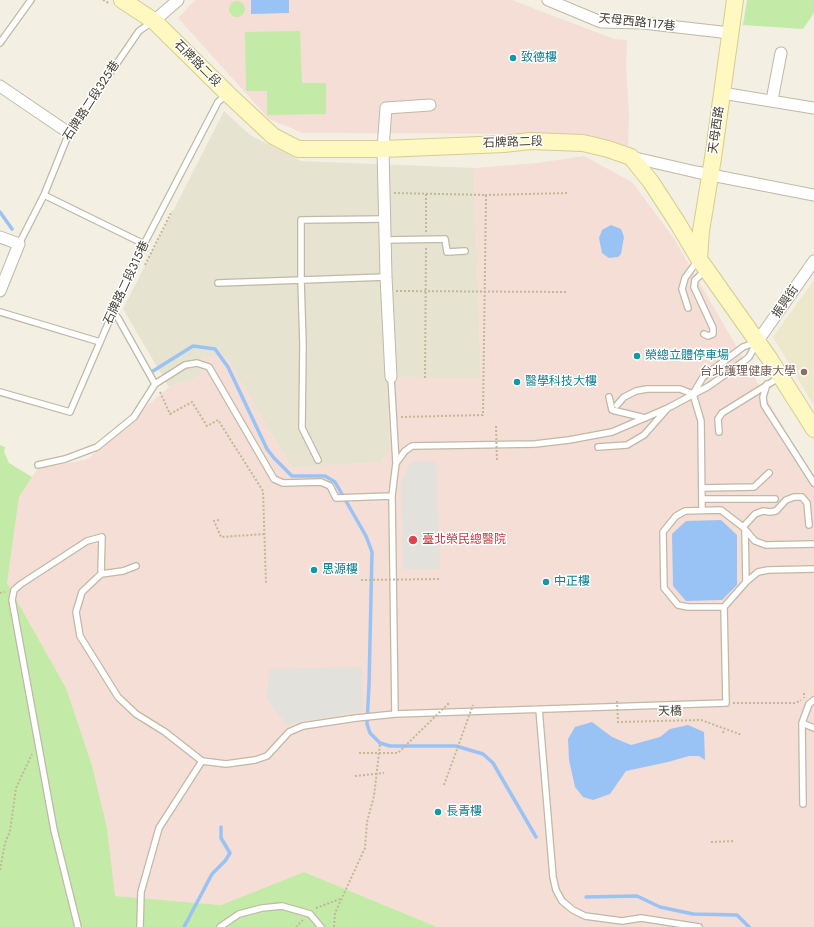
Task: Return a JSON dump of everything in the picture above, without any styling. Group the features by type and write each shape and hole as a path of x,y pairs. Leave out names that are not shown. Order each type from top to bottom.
{"street":[{"path":"154,21 178,0"},
{"name":"天母西路117巷","path":"548,0 600,22 643,23 730,33"},
{"name":"天母西路","path":"702,265 701,231 735,0"},
{"name":"石牌路二段","path":"116,2 154,21 273,136 298,149 384,149 504,144 530,141 583,143 608,149 631,157"},
{"path":"772,100 781,52"},
{"path":"0,86 69,133"},
{"path":"722,93 814,108"},
{"path":"391,377 384,193 386,108 430,106"},
{"path":"631,157 710,175 814,195"},
{"path":"631,157 651,182 678,222 702,265 757,342 774,380 814,429"},
{"path":"0,237 22,239 0,291"},
{"name":"振興街","path":"757,342 814,261"}],"lane":[{"path":"0,43 30,0"},
{"name":"石牌路二段325巷","path":"22,239 44,195 69,133 139,31 154,21"},
{"name":"石牌路二段315巷","path":"0,392 70,412 144,244 218,102 227,93"},
{"path":"44,195 144,244"},
{"path":"318,460 302,428 303,344 301,220 385,219"},
{"path":"386,240 445,239 447,252 465,251"},
{"path":"688,308 682,289 685,278 702,265"},
{"path":"702,265 695,280 694,287 714,328 713,334 708,336 704,334"},
{"path":"218,283 386,277"},
{"path":"0,312 100,342"},
{"path":"113,312 118,318 155,384"},
{"path":"702,510 701,421 693,394 703,377 743,347 757,342"},
{"path":"396,463 405,451 412,446 535,444 569,440 612,432 668,408 709,386 749,357 757,342"},
{"path":"38,465 65,459 97,447 134,417 155,384 185,365 197,363 209,367 274,479 283,483 321,482 330,486 336,498 392,496"},
{"path":"391,377 396,463 392,496 395,714"},
{"path":"719,432 718,419 722,413 774,380"},
{"path":"774,380 763,397 764,405 814,483"},
{"path":"617,405 624,397 636,391 647,389 680,389 693,394"},
{"path":"609,397 612,410 646,418"},
{"path":"598,447 627,445 644,435 668,408"},
{"path":"702,488 754,487 769,473"},
{"path":"746,582 744,528 755,514 763,511 776,511 786,500 794,497 802,497 808,503 809,525"},
{"path":"702,499 775,499"},
{"path":"724,607 688,607 678,605 664,588 664,532 676,516 685,511 722,510 744,528 755,541 766,545 814,544"},
{"path":"78,927 54,830 12,600 14,590 21,584 87,540 102,538 101,574"},
{"path":"136,566 123,571 101,574 82,592 76,612 80,636 118,697 136,714 165,732 202,761 226,764 255,760 267,756 289,732 303,726 356,718 395,714 726,704 724,607 746,582 758,572 768,570 814,569"},
{"path":"802,804 802,723 808,704 814,700"},
{"path":"539,709 553,877 556,890 562,900 573,910 586,916 622,921 641,918 699,927"},
{"path":"802,723 814,728"},
{"path":"140,927 141,892 159,828 202,761"},
{"path":"220,927 239,914 262,908 282,906 310,914 321,927"}],"path":[{"path":"104,0 116,2"},
{"path":"384,193 485,195 569,193"},
{"path":"425,378 426,194"},
{"path":"393,417 483,415 485,195"},
{"path":"142,270 173,208"},
{"path":"387,291 568,292"},
{"path":"155,384 170,414 192,402 207,426 218,420 264,491 266,584"},
{"path":"496,426 498,462"},
{"path":"219,520 214,521 221,537 265,534"},
{"path":"361,580 440,579"},
{"path":"804,693 804,698"},
{"path":"726,704 796,703 809,695"},
{"name":"天橋","path":"617,701 618,722 701,720 742,735"},
{"path":"359,753 398,753 449,703"},
{"path":"444,784 473,705"},
{"path":"723,733 724,729"},
{"path":"0,870 5,843 10,831 16,788 38,740"},
{"path":"334,927 335,913 365,848 367,822 374,796 380,744"},
{"path":"355,776 384,774"},
{"path":"711,842 734,841"},
{"path":"300,910 319,908 341,899"}],"shaded area":[{"path":"195,0 512,0 614,39 627,40 626,65 629,116 628,146 597,137 565,134 303,133 269,119 178,18"},
{"path":"224,111 250,135 301,161 474,168 481,379 391,377 387,380 390,450 381,462 292,468 226,357 200,376 169,387 123,309"},
{"name":"臺北榮民總醫院","path":"584,156 632,182 673,237 814,480 814,927 437,927 304,872 221,905 114,896 107,828 92,765 66,688 7,583 19,497 37,469 88,459 169,387 200,376 202,356 226,357 292,468 381,462 390,450 387,380 391,377 481,378 474,168 537,163"},
{"name":"台北護理健康大學","path":"814,280 814,406 773,337"},
{"path":"436,461 440,569 403,569 401,482 411,462"},
{"path":"362,667 363,711 292,723 288,726 267,699 269,669"}],"green space":[{"path":"747,0 814,0 814,13 803,29 743,25"},
{"path":"234,1 240,1 245,6 243,15 240,17 234,17 229,12 229,6"},
{"path":"300,31 302,83 326,83 326,114 267,115 267,91 246,91 245,32"},
{"path":"0,445 5,447 4,452 9,463 32,477 19,497 7,583 66,688 92,765 107,828 115,896 221,905 304,872 437,927 0,927"}],"water":[{"path":"251,0 289,0 289,13 251,14"},
{"path":"611,225 621,229 624,237 621,254 618,257 609,258 602,253 599,238 602,230"},
{"path":"721,520 737,535 737,585 722,600 686,601 673,586 672,534 686,521"},
{"path":"592,722 612,737 631,745 660,737 670,729 688,725 704,732 705,760 699,756 689,756 626,771 610,794 593,800 583,797 575,787 569,760 568,739 575,727"}],"waterway":[{"path":"0,212 12,229"},
{"path":"153,371 193,346 215,349 228,367 267,449 274,458 292,476 325,476 335,482 366,536 372,552 367,724 370,733 380,743 390,746 456,746 483,754 493,763 536,837"},
{"path":"184,927 212,874 225,861 230,853 221,838 221,827"},
{"path":"586,897 637,896 660,907 693,914 737,915 749,927"}],"place":[{"name":"致德樓","path":"513,58"},
{"name":"榮總立體停車場","path":"637,356"},
{"name":"台北護理健康大學","path":"804,372"},
{"name":"醫學科技大樓","path":"517,382"},
{"name":"臺北榮民總醫院","path":"413,540"},
{"name":"思源樓","path":"314,570"},
{"name":"中正樓","path":"546,582"},
{"name":"長青樓","path":"438,812"}]}
